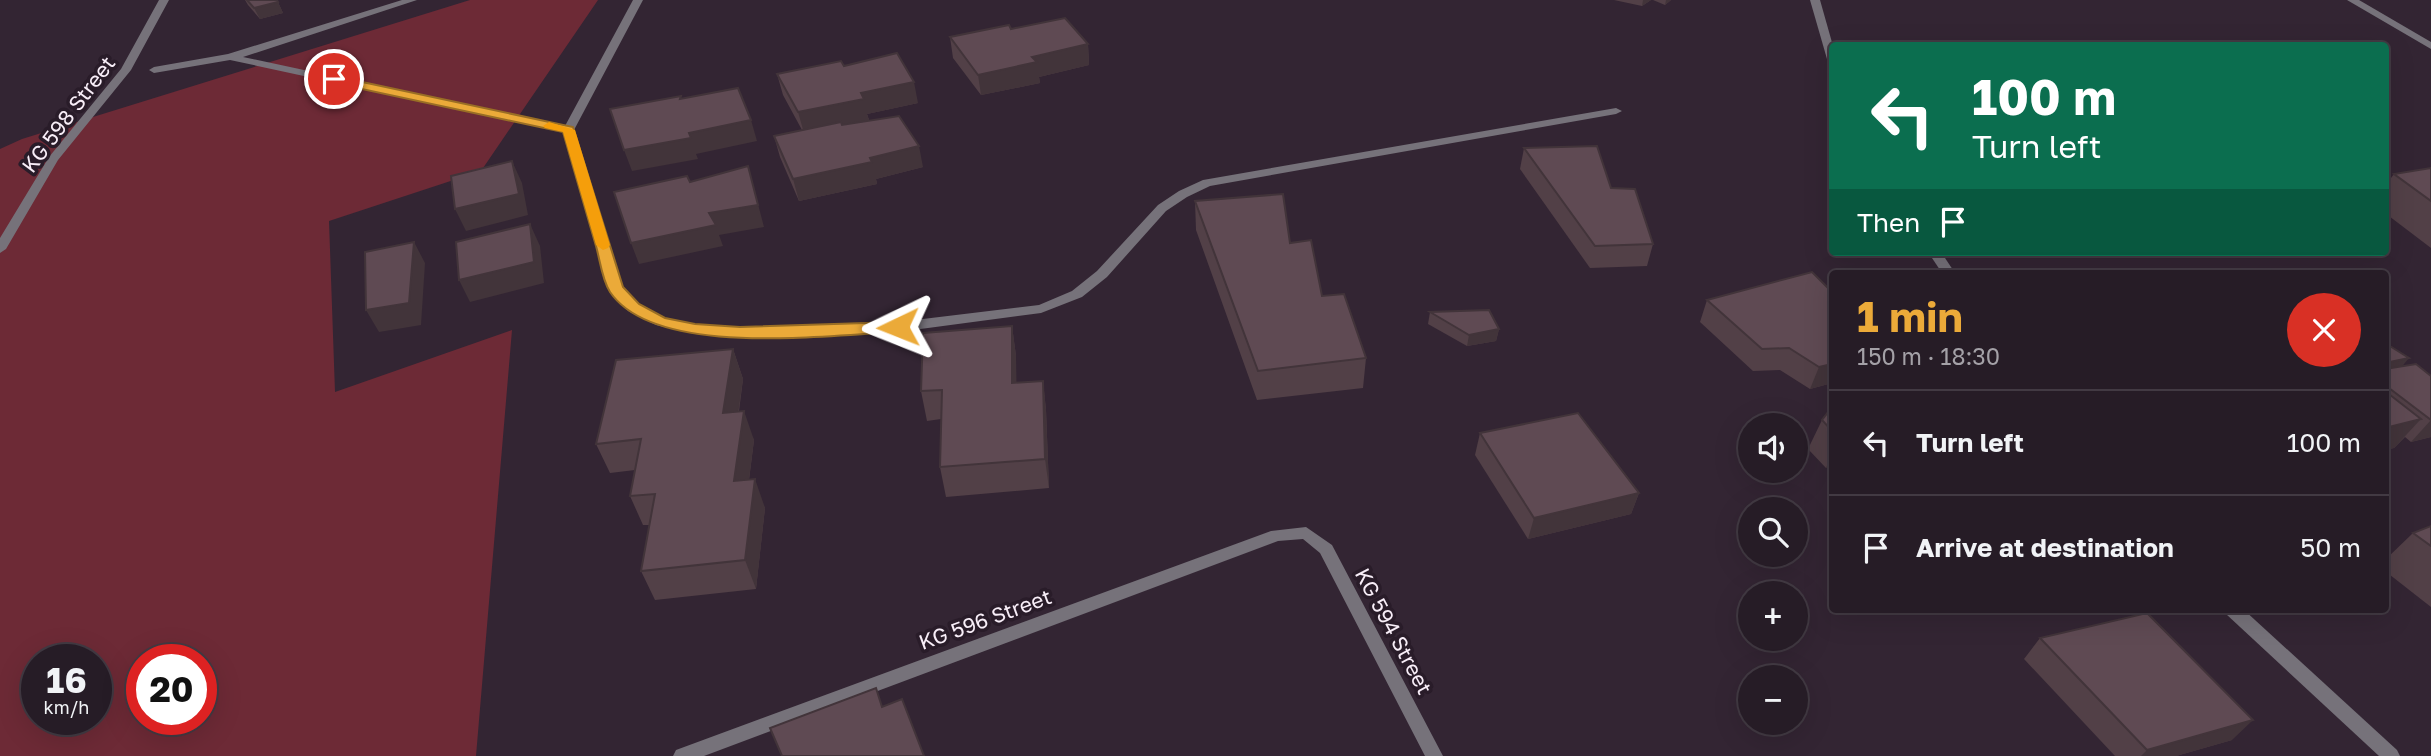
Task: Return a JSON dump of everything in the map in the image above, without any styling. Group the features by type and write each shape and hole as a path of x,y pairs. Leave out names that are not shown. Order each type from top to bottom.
{"street":[{"name":"KG 598 Street","path":"0,249 54,159 126,70 164,0"},
{"path":"154,70 230,57 412,0"},
{"path":"638,0 568,130 616,289 633,308 660,322 695,329 740,332 898,327 1041,310 1077,294 1101,274 1162,208 1206,183 1616,111"},
{"path":"1815,0 1829,49"},
{"path":"2352,0 2431,46"},
{"path":"230,57 568,130"},
{"name":"KG 596 Street","path":"682,756 1277,536 1306,533"},
{"name":"KG 594 Street","path":"1306,533 1326,550 1434,756"},
{"path":"2236,613 2391,756"}],"shaded area":[{"path":"470,0 598,0 481,171 329,221 335,392 512,330 476,756 0,756 0,149 22,139"}],"building":[{"path":"247,0 277,0 278,2 254,8"},
{"path":"1065,18 1088,44 1032,57 1037,62 978,75 950,37 1009,25 1011,29"},
{"path":"897,53 914,82 861,93 864,99 798,112 777,74 841,61 844,66"},
{"path":"738,88 751,120 689,133 691,138 624,150 610,109"},
{"path":"899,116 919,146 870,158 872,162 793,179 774,136 841,122 842,125"},
{"path":"1597,146 1611,188 1635,189 1653,244 1595,246 1524,148"},
{"path":"512,161 519,194 455,209 451,176"},
{"path":"748,166 758,205 709,213 716,225 631,243 614,192 687,176 690,182"},
{"path":"2431,168 2431,201 2394,174"},
{"path":"1283,194 1290,243 1311,240 1322,296 1344,294 1366,358 1258,371 1195,201"},
{"path":"530,224 534,262 459,280 456,242"},
{"path":"414,242 409,303 366,310 365,252"},
{"path":"1812,272 1829,289 1829,365 1819,367 1789,348 1762,349 1707,300"},
{"path":"1489,310 1499,329 1469,335 1430,312"},
{"path":"1012,326 1012,383 1043,381 1045,459 940,467 942,390 921,391 923,333"},
{"path":"2389,346 2409,358 2389,362"},
{"path":"733,349 723,413 744,411 734,481 755,479 745,560 641,571 655,494 630,496 641,439 596,444 616,360"},
{"path":"2416,364 2431,376 2431,420 2389,388 2389,368"},
{"path":"2389,394 2421,419 2389,427"},
{"path":"1829,411 1829,428 1822,420"},
{"path":"1578,413 1639,493 1534,518 1480,433"},
{"path":"2431,526 2431,546 2413,533"},
{"path":"2147,613 2253,720 2147,750 2040,638"},
{"path":"876,688 882,707 902,699 924,756 782,756 770,728"}],"slow traffic":[{"path":"549,126 568,130 603,245"}],"route":[{"path":"334,79 568,130 616,289 633,308 660,322 695,329 740,332 898,327"}]}
